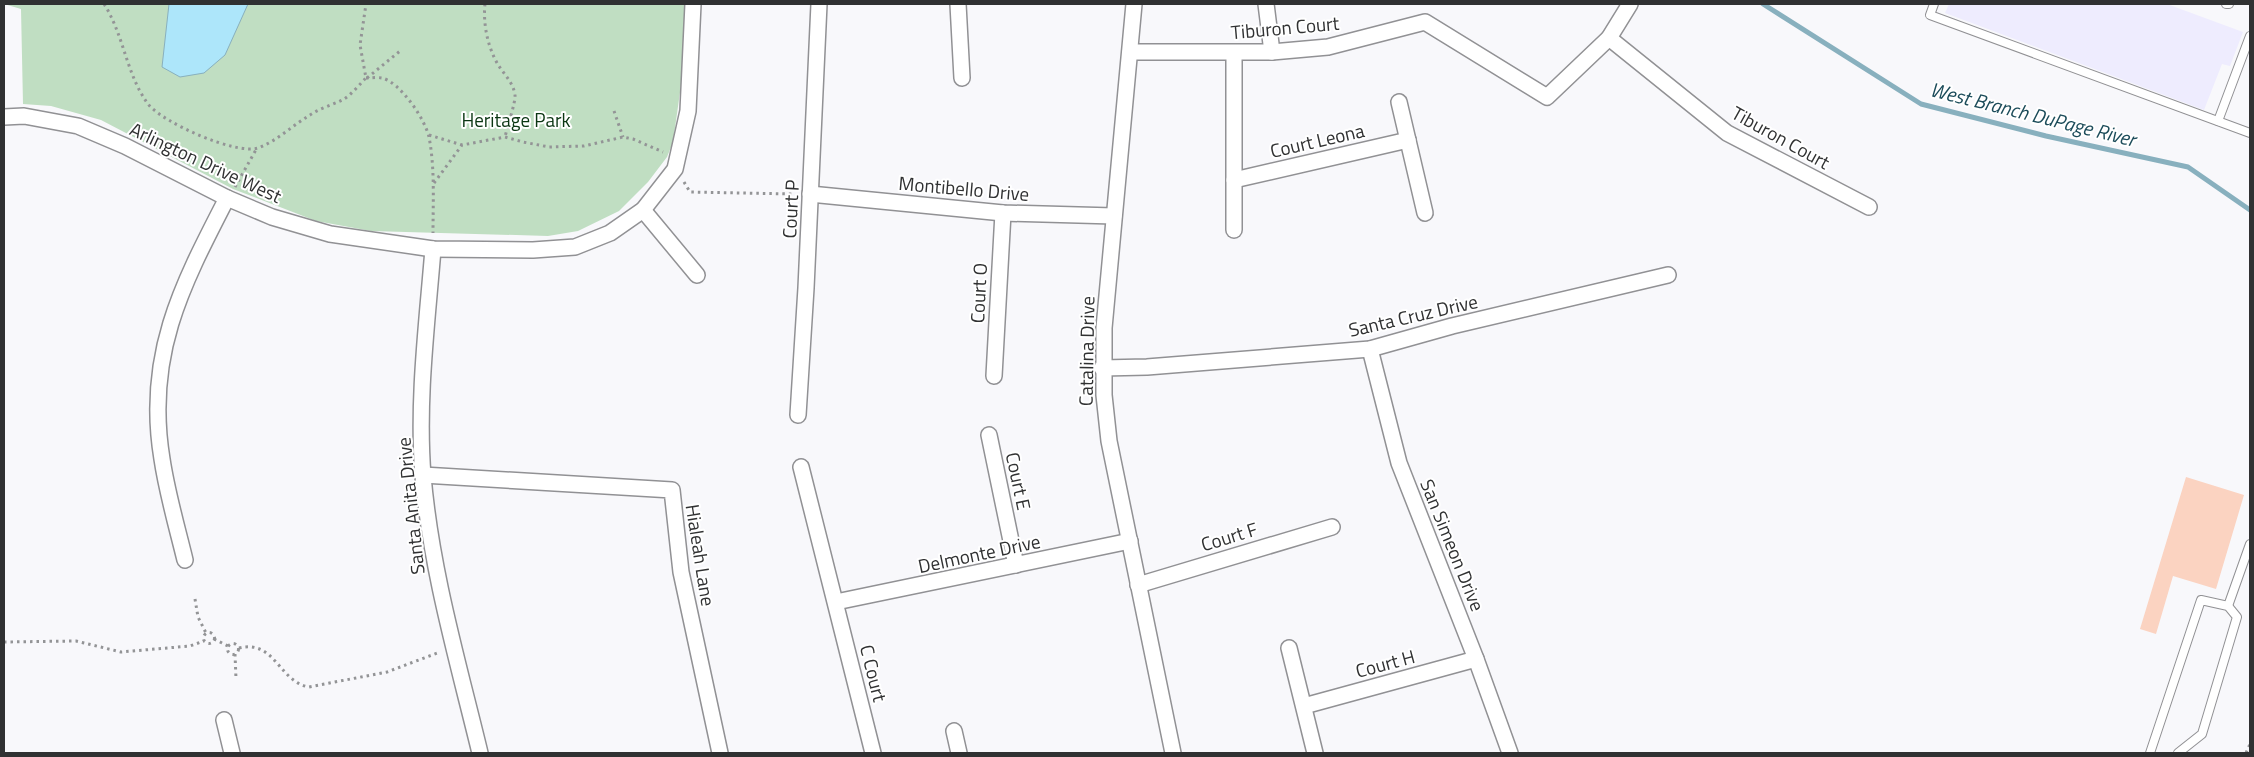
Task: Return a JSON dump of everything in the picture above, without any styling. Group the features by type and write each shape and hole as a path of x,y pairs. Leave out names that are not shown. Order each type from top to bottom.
{"street":[{"name":"Arlington Drive West","path":"4,117 24,116 78,126 125,146 227,198 272,217 330,234 433,249 532,250 575,247 610,233 643,210 675,169 688,111 693,4"},
{"name":"Court P","path":"798,415 819,4"},
{"path":"958,4 962,78"},
{"name":"Catalina Drive","path":"1134,4 1104,328 1102,368 1109,441 1173,753"},
{"path":"1266,4 1272,52"},
{"name":"Tiburon Court","path":"1130,52 1234,53 1328,47 1425,22 1547,97 1608,38 1630,4"},
{"name":"Tiburon Court","path":"1608,38 1727,133 1869,207"},
{"path":"1234,53 1234,230"},
{"path":"1399,102 1425,213"},
{"name":"Court Leona","path":"1234,180 1408,140"},
{"name":"Montibello Drive","path":"810,194 1003,213 1114,216"},
{"path":"184,560 162,459 157,404 160,366 170,320 183,286 227,198"},
{"path":"643,210 697,275"},
{"name":"Court O","path":"994,376 1003,213"},
{"name":"Santa Anita Drive","path":"433,249 422,409 423,475 439,582 480,753"},
{"name":"Santa Cruz Drive","path":"1102,368 1146,367 1370,349 1452,326 1668,275"},
{"name":"San Simeon Drive","path":"1370,349 1399,463 1476,659 1510,753"},
{"name":"Court E","path":"989,435 1016,565"},
{"name":"C Court","path":"801,467 873,753"},
{"name":"Hialeah Lane","path":"423,475 672,490 681,572 720,753"},
{"name":"Court F","path":"1138,585 1332,526"},
{"name":"Delmonte Drive","path":"836,602 1130,541"},
{"path":"1288,648 1315,753"},
{"name":"Court H","path":"1304,706 1476,659"},
{"path":"224,720 232,753"},
{"path":"954,730 959,753"}],"lane":[{"path":"1934,4 1930,15 2250,133"},
{"path":"2218,121 2250,36"},
{"path":"2228,606 2250,544"},
{"path":"2150,753 2201,600 2228,606 2237,617 2202,734 2178,753"}],"path":[{"path":"104,4 113,18 132,76 149,105 173,123 202,137 232,146 257,148"},
{"path":"366,4 360,45 366,78"},
{"path":"485,4 484,15 488,39 496,62 510,79 516,93 505,137"},
{"path":"227,198 257,148 312,114 346,98 366,78 400,51"},
{"path":"366,78 382,78 396,85 412,103 429,135 434,183 433,249"},
{"path":"614,111 623,137"},
{"path":"429,135 462,145 505,137 550,147 584,146 623,137 633,138 663,152 690,192 810,194"},
{"path":"434,183 462,145"},
{"path":"195,599 198,617 206,633"},
{"path":"206,633 211,633 214,639 228,646"},
{"path":"204,641 203,636 206,633"},
{"path":"4,642 76,641 121,652 190,646 204,641 209,644 214,639"},
{"path":"228,646 233,643 238,648"},
{"path":"228,646 229,653 235,654"},
{"path":"238,648 247,646 259,648 294,681 302,686 309,687 387,672 454,647"},
{"path":"236,679 235,654 238,648"},
{"path":"2246,753 2250,744"}],"shaded area":[{"path":"1949,4 2167,4 2243,32 2230,66 2222,64 2204,110 1945,13"}],"green space":[{"name":"Heritage Park","path":"4,4 686,4 681,85 673,142 667,157 648,182 619,211 578,231 548,236 371,231 316,221 233,189 101,120 51,106 23,104 21,9"}],"water":[{"path":"169,4 248,4 225,55 204,73 180,77 162,67"}],"building":[{"path":"2186,477 2244,495 2216,589 2173,576 2156,634 2140,629"}],"waterway":[{"name":"West Branch DuPage River","path":"1763,4 1921,104 2046,136 2188,167 2250,210"}]}
